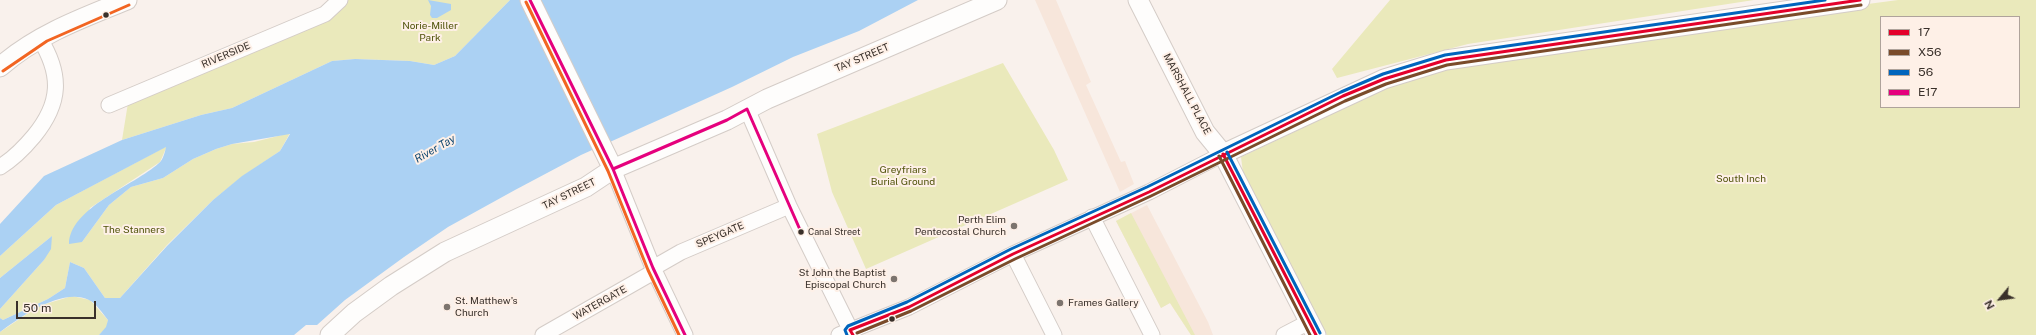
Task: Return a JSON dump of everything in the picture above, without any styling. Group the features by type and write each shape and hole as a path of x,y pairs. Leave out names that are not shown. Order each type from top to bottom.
{"main road":[{"path":"0,67 18,52 68,24 127,0"},
{"path":"530,0 609,161"},
{"name":"TAY STREET","path":"330,335 354,313 391,286 445,252 586,187 609,161 727,120 747,109 997,0"},
{"name":"MARSHALL PLACE","path":"1138,0 1205,132 1223,154 1312,328"},
{"path":"1223,154 1384,78 1446,60 1860,0"}],"street":[{"name":"RIVERSIDE","path":"109,105 325,14 340,0"},
{"path":"0,167 27,144 45,122 52,107 56,94 54,70 50,57 40,39"},
{"path":"747,109 788,206 847,333 909,307 1012,254 1149,192 1223,154"},
{"path":"609,161 653,268 685,335"},
{"name":"SPEYGATE","path":"653,268 681,252 788,206"},
{"path":"1092,217 1152,335"},
{"path":"1012,254 1054,335"},
{"name":"WATERGATE","path":"543,335 650,274 653,268"},
{"path":"1284,335 1312,328"}],"shaded area":[{"path":"1035,0 1056,0 1091,82 1086,85 1121,162 1125,161 1134,184 1120,192"},
{"path":"1147,205 1208,322 1213,335 1191,335 1170,303 1161,308 1116,221"}],"green space":[{"name":"Norie-Miller Park","path":"346,0 510,0 455,56 434,65 410,61 355,59 332,61 232,108 201,115 122,140 128,103"},
{"path":"1390,0 1754,0 1468,44 1337,78 1332,69"},
{"name":"South Inch","path":"1898,0 2036,0 2036,335 1327,335 1243,173 1241,157 1446,60"},
{"name":"Greyfriars Burial Ground","path":"1003,63 1054,150 1068,180 866,269 832,192 817,134"},
{"name":"The Stanners","path":"290,133 280,151 243,176 213,200 167,245 120,298 105,298 84,268 70,262 65,288 48,299 3,320 0,318 0,309 44,260 52,236 0,278 0,256 56,205 167,146 160,162 90,208 82,242 109,205 131,187 163,178 193,159 216,149 232,144 254,142"},
{"path":"1131,213 1195,335 1191,335 1170,303 1161,308 1116,221"},
{"path":"72,296 90,300 108,320 107,327 99,335 0,335 0,332 39,306"}],"water":[{"path":"428,0 451,4 451,10 437,18 432,18 430,15 431,6"},
{"name":"River Tay","path":"510,0 918,0 859,31 793,57 732,87 581,155 515,190 448,227 345,300 317,325 306,325 294,335 99,335 106,327 108,320 92,301 78,297 67,297 55,300 30,312 0,332 0,318 3,320 48,299 65,288 70,262 84,268 105,298 120,298 167,246 213,200 242,176 280,151 290,134 232,144 216,149 193,159 163,178 131,187 109,205 82,242 69,244 72,231 80,219 91,208 148,172 163,158 166,147 56,205 0,256 0,224 44,176 122,140 201,115 232,108 332,61 355,59 410,61 434,65 455,56"},
{"path":"52,236 51,249 44,260 0,309 0,278"}],"transit line":[{"name":"E17","path":"530,0 613,169 653,268 685,335"},
{"name":"56","path":"847,335 845,330 848,326 907,302 1011,249 1147,187 1341,92 1383,74 1445,55 1825,0"},
{"name":"17","path":"853,335 850,330 909,307 1013,254 1149,192 1343,96 1384,79 1446,60 1860,0"},
{"path":"526,2 608,171 648,270 679,335"},
{"path":"3,71 47,41 129,5"},
{"name":"X56","path":"857,333 911,311 1015,259 1151,196 1345,101 1386,84 1447,65 1861,5"},
{"name":"E17","path":"613,169 727,120 747,109 801,232"},
{"name":"56","path":"1227,152 1320,333"},
{"name":"17","path":"1223,154 1316,335"},
{"name":"X56","path":"1219,156 1310,335"}],"place":[{"name":"Perth Elim Pentecostal Church","path":"1014,226"},
{"name":"Canal Street","path":"801,232"},
{"name":"St John the Baptist Episcopal Church","path":"894,279"},
{"name":"Frames Gallery","path":"1060,303"},
{"name":"St. Matthew's Church","path":"447,307"}]}
